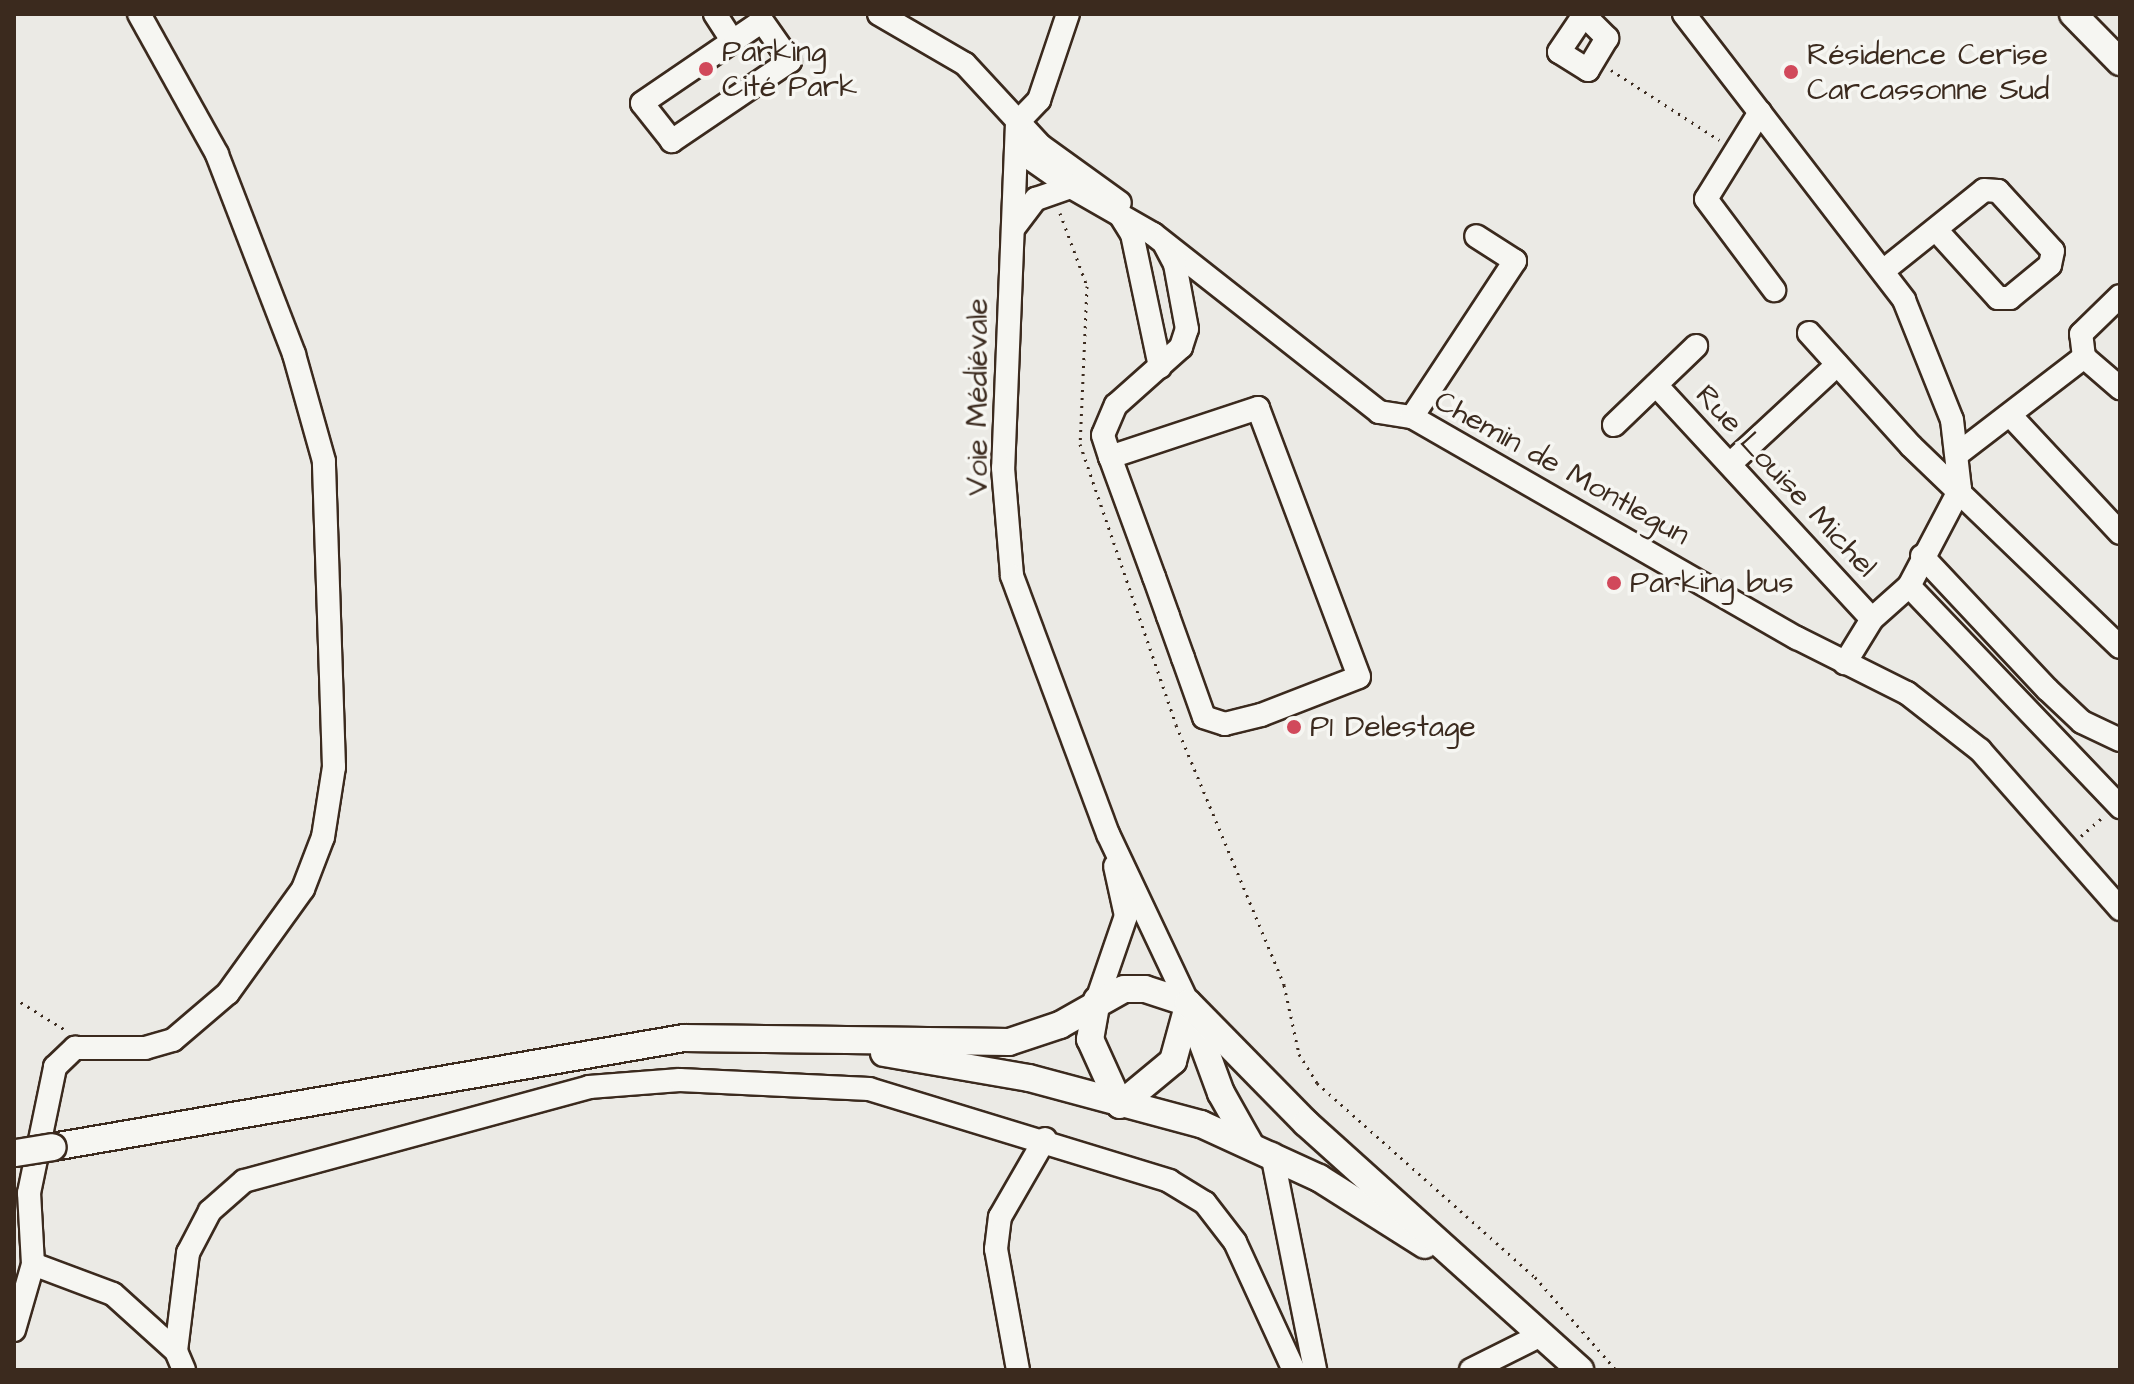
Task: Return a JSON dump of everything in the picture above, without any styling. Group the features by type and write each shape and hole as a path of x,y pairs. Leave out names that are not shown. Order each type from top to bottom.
{"main road":[{"path":"2073,14 2120,62"},
{"path":"15,1153 605,1049 684,1038 1009,1042 1060,1025 1097,1000 1145,989 1188,1003 1306,1123 1576,1366"},
{"path":"1097,1000 1090,1039 1120,1105"},
{"path":"1120,1105 1173,1061 1188,1003"},
{"path":"1188,1003 1221,1093 1261,1150"},
{"path":"797,1038 1029,1078 1120,1105 1201,1124 1261,1150 1404,1229 1576,1366"}],"street":[{"path":"14,1330 33,1264 29,1193 39,1119 55,1067 75,1048 145,1048 173,1040 228,993 303,889 323,837 335,755 332,558 312,419 217,154 139,14"},
{"path":"715,14 733,42"},
{"path":"879,14 965,64 1017,123 1039,100 1068,14"},
{"path":"1684,14 1904,300 1959,453 1960,489 1922,556 1909,586 1872,619 1845,663"},
{"path":"1584,15 1607,38 1588,70 1559,52 1584,15"},
{"path":"762,21 790,61 672,141 642,103 733,42 762,21"},
{"path":"1760,112 1706,199 1774,290"},
{"name":"Voie Médiévale","path":"1017,123 1003,468 1012,576 1108,834"},
{"name":"Chemin de Montlegun","path":"1017,123 1379,412 1412,417 1946,718 2120,909"},
{"name":"Chemin de Montlegun","path":"1018,150 1061,189 1119,214 1158,237"},
{"path":"1013,229 1061,189"},
{"path":"1883,271 1937,231 1984,190 1998,191 2053,251 2050,265 2010,298 1998,298 1937,231"},
{"path":"1119,214 1132,234 1160,367"},
{"path":"1412,417 1515,261 1476,236"},
{"path":"1110,457 1258,408 1359,677 1261,715 1225,724 1204,717 1110,457 1103,435 1116,405 1181,347 1187,329 1175,264 1158,237"},
{"path":"2120,296 2081,334 2084,357 2120,388"},
{"path":"1809,333 1837,365 2120,647"},
{"path":"1614,425 1696,346"},
{"path":"1959,453 2084,357"},
{"path":"1730,464 1837,365"},
{"name":"Rue Louise Michel","path":"1656,385 1872,619"},
{"path":"2010,415 2120,533"},
{"path":"1922,556 2082,722 2120,740"},
{"path":"1909,586 2118,806"},
{"path":"1097,1000 1126,916 1108,834"},
{"path":"1108,834 1188,1003"},
{"path":"180,1361 188,1253 210,1211 244,1181 589,1087 680,1080 821,1083 869,1089 1045,1139 1169,1181 1205,1203 1235,1242 1294,1370"},
{"path":"1018,1370 996,1249 1000,1217 1045,1139"},
{"path":"1261,1150 1315,1370"},
{"path":"33,1264 113,1294 180,1361"},
{"path":"1471,1370 1539,1336"}],"path":[{"path":"1594,59 1734,150"},
{"path":"1061,189 1087,286 1080,444 1176,725 1284,985 1299,1054 1317,1083 1535,1277 1616,1370"},
{"path":"2066,849 2118,806"},
{"path":"14,998 63,1022 75,1048"}],"place":[{"name":"Parking Cité Park","path":"706,69"},
{"name":"Résidence Cerise Carcassonne Sud","path":"1791,72"},
{"name":"Parking bus","path":"1614,583"},
{"name":"P1 Delestage","path":"1294,727"}]}
